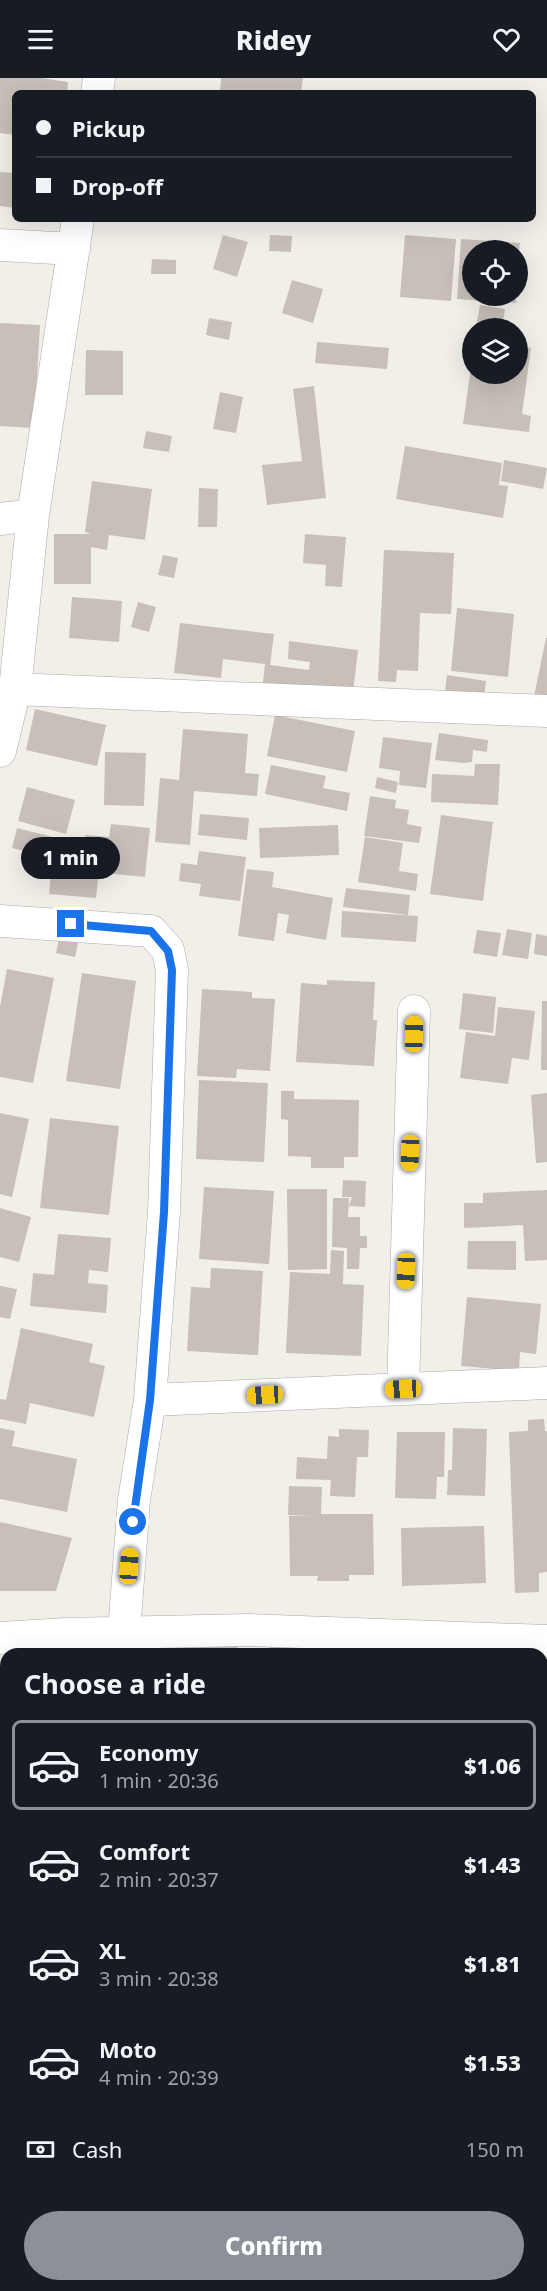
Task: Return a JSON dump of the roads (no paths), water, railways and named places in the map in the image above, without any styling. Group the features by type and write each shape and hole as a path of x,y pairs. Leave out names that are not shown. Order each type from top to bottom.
{"street":[{"path":"0,245 76,234 33,515 15,689 0,751"},
{"path":"0,519 33,515"},
{"path":"15,689 547,711"},
{"path":"0,921 140,928 156,935 168,951 172,970 164,1212 150,1400 134,1500 124,1632"},
{"path":"403,1389 414,1011"},
{"path":"150,1400 547,1383"},
{"path":"0,1638 124,1632 249,1642 547,1641"}]}
